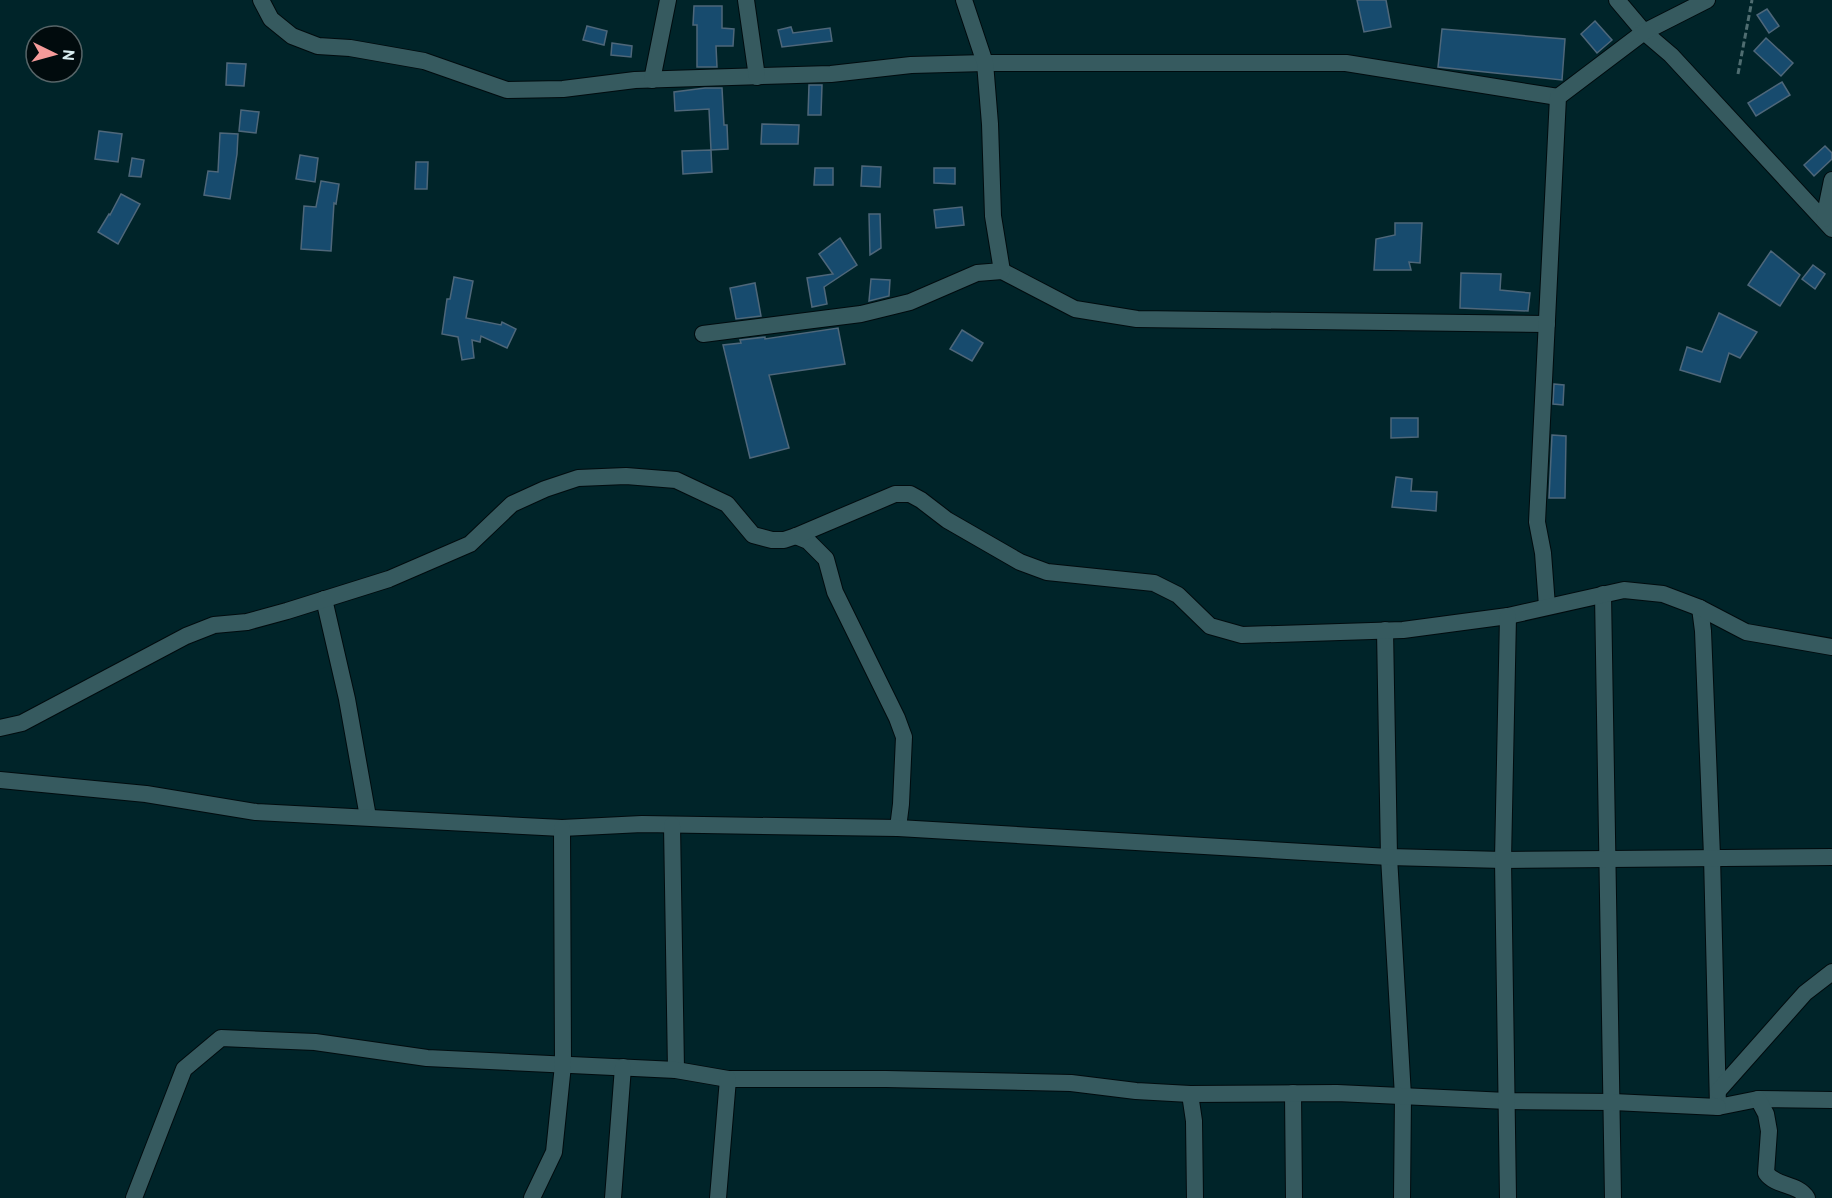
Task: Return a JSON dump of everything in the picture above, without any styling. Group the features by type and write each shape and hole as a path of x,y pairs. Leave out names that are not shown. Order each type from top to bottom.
{"street":[{"path":"261,0 271,19 292,36 318,46 350,48 424,61 507,90 563,89 652,80 831,74 911,65 1346,63 1558,97 1644,32 1707,0"},
{"path":"652,80 668,0"},
{"path":"746,0 757,76"},
{"path":"964,0 985,63 990,124 993,216 1002,271"},
{"path":"1617,0 1644,32 1671,55 1828,224"},
{"path":"1547,606 1543,553 1537,522 1558,97"},
{"path":"1828,224 1832,180"},
{"path":"703,334 861,314 910,302 977,273 1002,271 1075,309 1137,319 1547,324"},
{"path":"0,728 22,723 186,636 214,625 247,622 389,579 470,544 512,504 545,489 578,478 626,476 676,480 727,504 753,535 772,540 784,540 796,536 895,494 910,494 981,541 1020,562 1047,572 1154,583 1178,595 1210,626 1242,635 1403,630 1508,616 1624,590 1663,594 1700,608 1746,632 1832,647"},
{"path":"796,536 808,541 826,559 835,592 897,718 904,737 898,828"},
{"path":"1603,594 1613,1198"},
{"path":"324,599 347,699 368,818"},
{"path":"1700,608 1703,631 1712,856 1718,1099"},
{"path":"1508,616 1503,860 1508,1198"},
{"path":"1385,630 1389,857 1403,1096 1402,1198"},
{"path":"0,780 146,794 256,812 562,828 642,824 898,828 1389,857 1503,860 1832,856"},
{"path":"672,825 676,1070"},
{"path":"532,1198 554,1152 563,1065 562,828"},
{"path":"1718,1099 1805,993 1832,972"},
{"path":"134,1198 184,1068 221,1038 315,1042 427,1058 676,1070 728,1079 886,1079 1071,1083 1136,1091 1190,1094 1337,1093 1507,1101 1832,1100"},
{"path":"613,1198 623,1067"},
{"path":"718,1198 728,1079"},
{"path":"1293,1093 1294,1198"},
{"path":"1190,1094 1194,1121 1195,1198"},
{"path":"1758,1099 1766,1114 1769,1131 1766,1173 1776,1183 1797,1189 1807,1198"}],"path":[{"path":"1738,74 1752,0"}],"building":[{"path":"1357,0 1386,0 1391,27 1364,32"},
{"path":"694,6 722,6 722,28 734,29 733,46 716,46 717,67 697,67 697,25 693,25"},
{"path":"1767,9 1779,26 1769,33 1757,15"},
{"path":"1595,21 1612,40 1597,53 1581,34"},
{"path":"587,26 607,31 604,45 583,40"},
{"path":"791,27 793,33 830,28 832,41 782,47 778,30"},
{"path":"1442,29 1565,39 1562,80 1438,67"},
{"path":"1766,38 1793,63 1781,76 1754,51"},
{"path":"612,43 632,46 631,57 611,55"},
{"path":"227,63 246,64 244,86 226,85"},
{"path":"1782,82 1790,95 1756,116 1748,103"},
{"path":"809,85 822,85 821,115 808,115"},
{"path":"722,88 728,149 711,150 709,109 675,111 674,92"},
{"path":"241,110 259,112 256,133 239,131"},
{"path":"762,124 799,125 798,144 761,144"},
{"path":"99,131 122,134 118,162 95,159"},
{"path":"220,133 238,134 230,199 204,195 208,171 218,172"},
{"path":"1825,146 1832,153 1832,159 1814,176 1804,165"},
{"path":"711,150 712,172 683,174 682,151"},
{"path":"300,155 318,158 315,182 296,179"},
{"path":"132,158 144,160 141,177 129,176"},
{"path":"416,162 428,162 427,189 415,189"},
{"path":"862,166 881,167 880,187 861,186"},
{"path":"815,168 833,168 833,185 814,185"},
{"path":"934,168 955,168 955,184 934,183"},
{"path":"321,181 339,184 336,204 334,203 331,251 301,249 304,206 316,207"},
{"path":"121,194 140,204 118,244 98,232"},
{"path":"962,207 964,225 936,228 934,210"},
{"path":"869,214 880,214 881,248 870,255"},
{"path":"1395,223 1422,223 1420,263 1409,262 1411,270 1374,270 1376,239 1395,235"},
{"path":"840,238 857,265 824,287 827,304 812,307 807,278 833,274 819,254"},
{"path":"1771,251 1800,275 1780,306 1748,285"},
{"path":"1813,265 1825,274 1815,289 1802,279"},
{"path":"1461,273 1501,274 1500,290 1530,293 1528,311 1460,308"},
{"path":"454,277 473,281 466,318 501,325 502,322 516,329 507,348 481,336 480,342 472,340 474,358 462,360 458,337 442,334 447,299 450,299"},
{"path":"871,279 890,280 889,296 869,301"},
{"path":"755,283 761,316 736,319 730,288"},
{"path":"1719,313 1757,332 1740,358 1729,353 1720,382 1680,370 1687,347 1702,352"},
{"path":"838,328 845,364 769,375 789,448 750,458 723,345 741,343 740,340 765,337 765,339"},
{"path":"962,330 983,343 972,361 950,349"},
{"path":"1554,384 1564,385 1563,405 1553,404"},
{"path":"1391,418 1418,418 1418,437 1391,438"},
{"path":"1552,435 1566,436 1565,498 1549,498"},
{"path":"1396,477 1412,479 1411,491 1437,492 1436,511 1392,507"}]}
